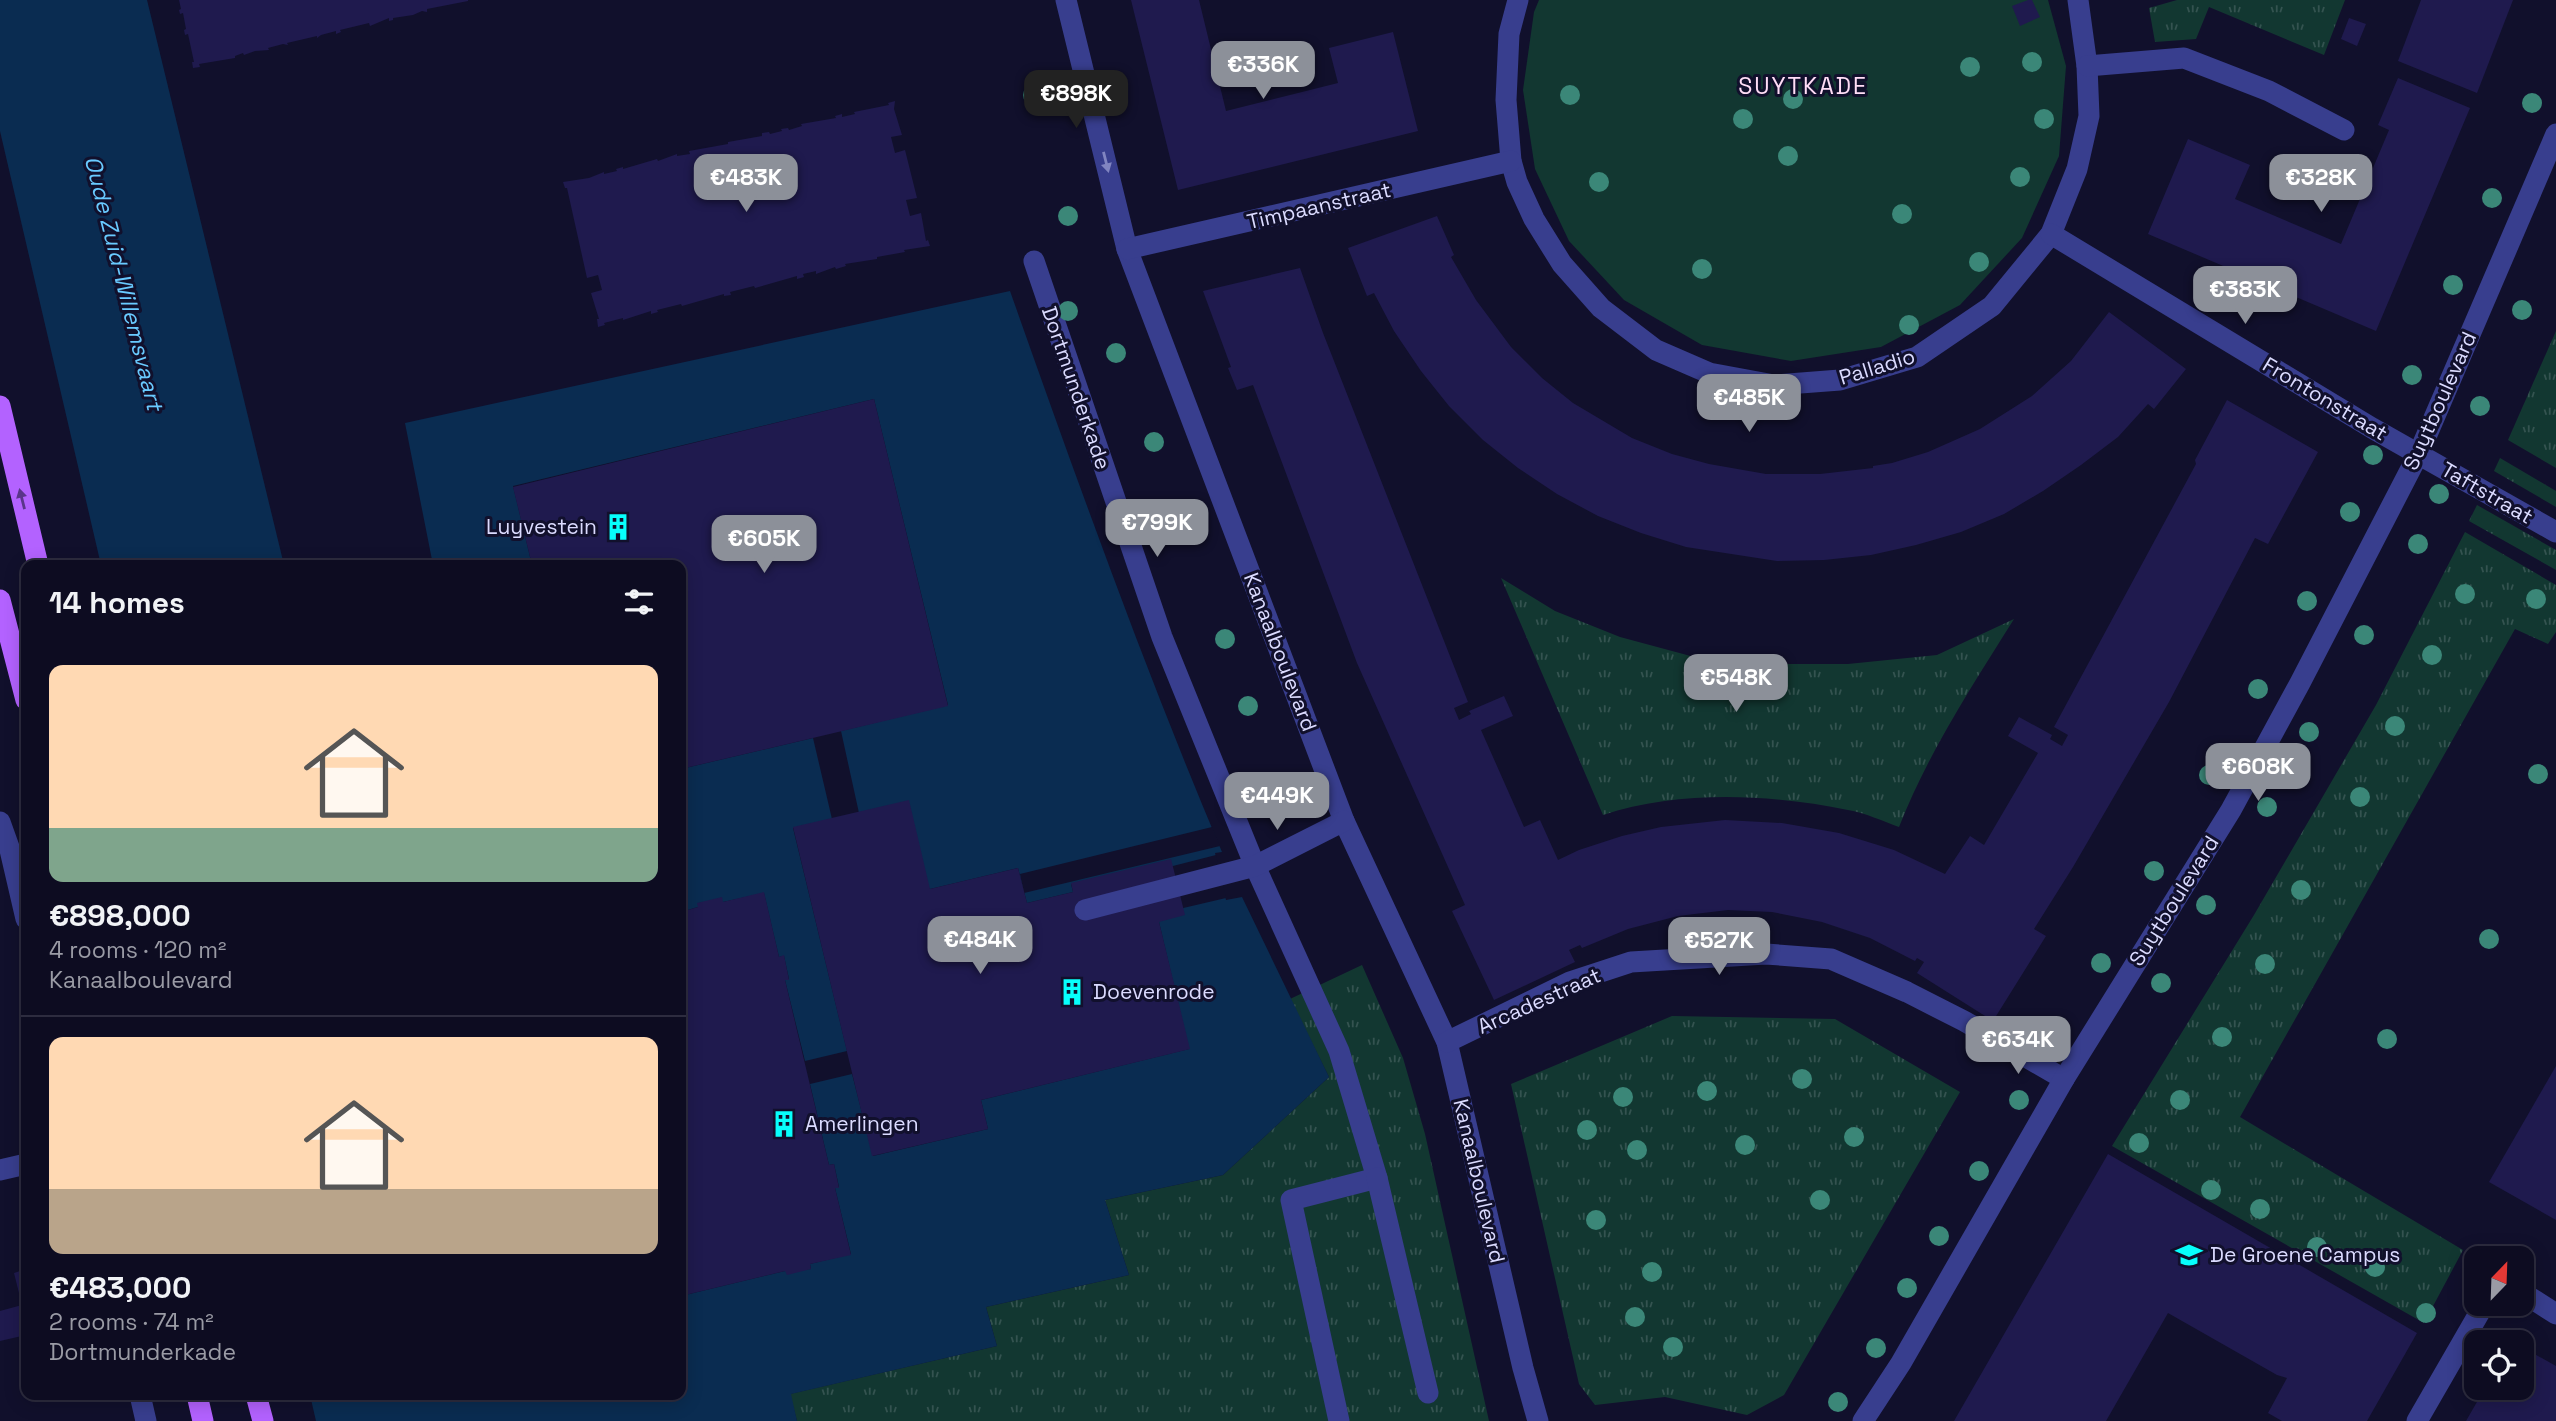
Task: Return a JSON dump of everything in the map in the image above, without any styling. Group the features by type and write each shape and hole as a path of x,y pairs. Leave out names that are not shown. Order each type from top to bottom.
{"main road":[{"path":"0,406 37,560"},
{"path":"0,600 21,681"},
{"path":"198,1400 203,1421"},
{"path":"258,1400 263,1421"}],"street":[{"name":"Kanaalboulevard","path":"1066,0 1127,249 1344,821 1447,1042 1523,1368 1538,1421"},
{"name":"Palladio","path":"1518,0 1509,34 1506,100 1511,161 1517,182 1562,264 1601,308 1656,350 1709,373 1774,385 1840,380 1917,357 1992,306 2051,234 2077,169 2090,116 2087,66 2078,0"},
{"path":"2087,66 2185,58 2269,91 2344,130"},
{"name":"Suytboulevard","path":"1863,1421 1902,1363 2064,1079 2231,810 2419,453 2556,134"},
{"name":"Timpaanstraat","path":"1127,249 1511,161"},
{"name":"Frontonstraat","path":"2051,234 2372,428 2419,453"},
{"name":"Dortmunderkade","path":"1034,261 1163,637 1255,866 1339,1051 1377,1178 1428,1393"},
{"name":"Taftstraat","path":"2419,453 2556,532"},
{"path":"1085,910 1255,866 1344,821"},
{"path":"0,822 10,850 21,897"},
{"name":"Arcadestraat","path":"1447,1042 1570,982 1632,962 1766,954 1831,959 1953,1015 2064,1079"},
{"path":"0,1170 21,1165"},
{"path":"1339,1421 1292,1200 1377,1178"},
{"path":"2534,1300 2556,1314"},
{"path":"2417,1421 2478,1316"},
{"path":"141,1400 146,1421"}],"green space":[{"path":"1539,0 2048,0 2066,66 2059,156 2022,238 1960,305 1881,347 1791,361 1702,345 1624,300 1569,241 1535,169 1523,90 1534,12"},
{"path":"2177,0 2345,0 2324,55 2209,7 2196,39 2155,42 2149,8"},
{"path":"2556,331 2556,468 2508,440"},
{"path":"2500,458 2556,491 2556,507 2494,471"},
{"path":"2477,505 2556,550 2556,570 2469,521"},
{"path":"2465,532 2556,585 2556,632 2548,644 2515,629 2240,1117 2463,1250 2424,1323 2112,1146 2254,915 2376,705"},
{"path":"1501,578 1555,611 1620,637 1698,658 1760,664 1848,664 1937,655 2014,619 1937,746 1899,827 1848,810 1756,798 1662,801 1603,815"},
{"path":"1362,965 1403,1058 1425,1134 1489,1421 797,1421 790,1394 997,1346 986,1307 1129,1275 1105,1200 1223,1175 1329,1077 1290,999"},
{"path":"1672,1016 1835,1019 1960,1092 1784,1395 1747,1415 1665,1397 1595,1405 1579,1384 1511,1084"}],"water":[{"name":"Oude Zuid-Willemsvaart","path":"0,0 147,0 283,560 100,560 0,131"},
{"path":"1010,291 1138,643 1222,852 1215,853 1226,900 1242,897 1329,1077 1223,1175 1105,1200 1129,1275 986,1307 997,1346 791,1394 797,1421 316,1421 311,1400 686,1400 686,1295 785,1271 811,1269 810,1264 851,1254 835,1188 839,1187 834,1164 829,1165 810,1084 852,1074 873,1156 988,1129 981,1100 1189,1049 1159,922 1071,884 1073,892 1027,903 1018,868 930,889 859,813 841,731 948,705 874,399 513,486 531,560 432,560 405,423"},
{"path":"813,738 832,819 793,828 847,1051 805,1061 785,980 789,979 784,956 779,957 764,893 723,902 698,903 698,907 686,911 686,768"}],"pier":[{"path":"1212,827 1220,846 1024,893 1020,874"},
{"path":"1216,855 1226,898 1179,909 1169,867"}],"building":[{"path":"179,0 468,1 427,9 427,12 422,11 389,21 389,18 370,26 369,23 340,30 341,32 336,34 336,31 317,38 287,43 288,45 268,48 269,50 244,55 243,53 235,58 199,64 200,67 193,68 194,62 188,34 185,35"},
{"path":"1131,0 1199,0 1226,111 1338,83 1329,48 1393,32 1418,131 1178,190"},
{"path":"2032,0 2040,17 2020,26 2012,6"},
{"path":"2421,0 2513,0 2477,93 2398,61"},
{"path":"2349,18 2366,24 2357,46 2341,39"},
{"path":"2398,78 2470,108 2376,331 2148,234 2188,139 2250,165 2235,199 2341,244 2389,130 2378,125"},
{"path":"895,101 894,109 902,135 891,137 895,153 905,150 917,198 906,200 910,216 921,213 926,241 928,240 930,246 845,264 846,266 816,274 816,271 803,274 804,277 797,279 797,276 755,288 754,286 730,292 731,295 724,294 682,306 681,304 651,314 651,311 598,327 599,319 591,293 602,290 598,275 587,278 567,188 563,182 589,178 677,154 690,154 689,151 762,136 762,133 789,130 802,126 801,124 836,118 835,116 842,114 842,117 855,114 854,112 889,105 888,103"},
{"path":"1437,216 1454,255 1451,257 1476,300 1511,347 1542,378 1573,403 1632,438 1672,454 1709,464 1766,474 1820,474 1873,468 1928,452 1980,429 2032,396 2071,361 2109,312 2186,369 2154,409 2148,404 2118,437 2081,465 2004,514 1961,532 1871,555 1824,560 1777,561 1686,547 1598,516 1557,494 1483,440 1449,406 1421,371 1394,331 1374,293 1367,296 1348,248"},
{"path":"1300,268 1468,702 1454,708 1459,720 1471,714 1469,711 1504,696 1513,716 1481,730 1524,827 1540,820 1558,860 1622,836 1661,827 1725,820 1782,823 1839,833 1894,850 1945,874 1970,836 1984,845 2038,753 2008,736 2019,717 2052,735 2050,739 2062,746 2068,735 2054,727 2196,464 2195,460 2227,400 2318,452 2268,544 2255,538 2169,702 2034,929 2046,936 1993,1021 1917,973 1924,962 1917,958 1915,961 1870,938 1822,922 1772,912 1728,910 1678,916 1628,929 1582,948 1580,945 1569,950 1575,962 1494,1000 1452,911 1465,905 1357,663 1253,385 1237,390 1203,291"},
{"path":"874,399 948,706 686,768 686,560 531,560 513,487"},
{"path":"909,800 930,889 1018,868 1027,903 1073,892 1071,883 1171,859 1185,915 1159,922 1190,1049 981,1100 988,1129 872,1156 793,827"},
{"name":"Amerlingen","path":"764,892 779,957 784,955 789,980 785,980 829,1165 834,1164 839,1188 835,1188 851,1255 810,1264 811,1269 787,1275 785,1271 686,1295 686,911 698,907 697,903 722,897 723,902"},
{"path":"2556,1066 2556,1220 2489,1182"},
{"name":"De Groene Campus","path":"2108,1154 2417,1333 2367,1421 2282,1421 2268,1413 2287,1378 2277,1375 2168,1313 2106,1421 1954,1421"},
{"path":"21,1271 21,1301 14,1273"},
{"path":"21,1305 21,1336 0,1341 0,1311"},
{"path":"2534,1354 2556,1366 2556,1421 2466,1421 2478,1400 2534,1400"}],"place":[{"name":"Luyvestein","path":"618,527"},
{"name":"Doevenrode","path":"1072,992"},
{"name":"Amerlingen","path":"784,1124"},
{"name":"De Groene Campus","path":"2189,1255"}],"district":[{"name":"SUYTKADE","path":"1803,86"}]}
